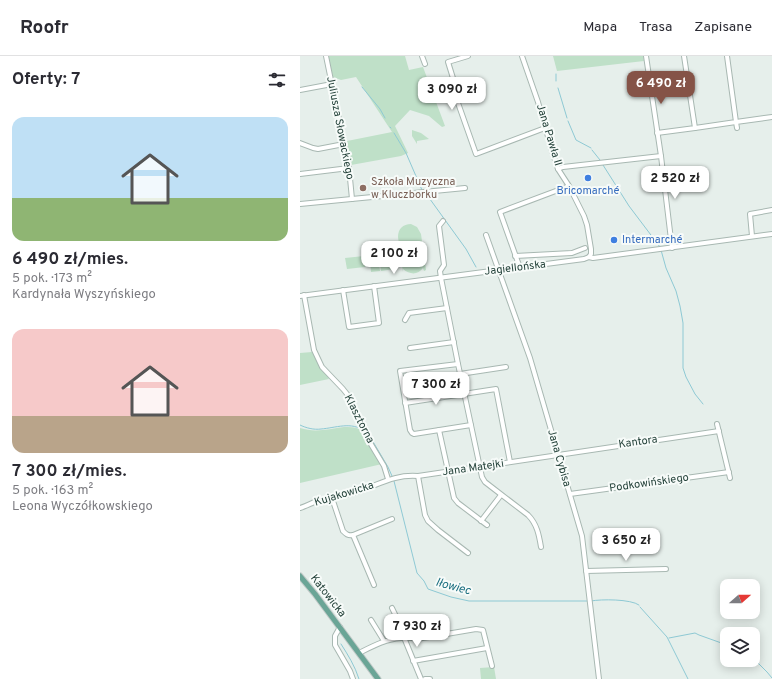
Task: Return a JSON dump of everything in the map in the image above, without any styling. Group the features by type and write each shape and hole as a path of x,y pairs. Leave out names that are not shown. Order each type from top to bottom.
{"main road":[{"name":"Katowicka","path":"300,576 378,679"}],"street":[{"name":"Juliusza Słowackiego","path":"326,56 349,168 352,199"},
{"path":"422,56 425,64"},
{"path":"468,56 448,62 457,91 458,103 476,154 545,128"},
{"name":"Jana Pawła II","path":"522,56 538,102 558,169 569,186 584,216 592,249 589,257"},
{"path":"646,56 672,248"},
{"path":"684,56 695,128"},
{"path":"727,56 737,128"},
{"path":"300,90 332,84"},
{"path":"657,133 772,117"},
{"path":"300,142 318,149 344,144"},
{"path":"558,169 660,156"},
{"path":"300,174 349,168"},
{"path":"520,268 500,212 569,186"},
{"path":"300,204 465,188"},
{"path":"752,236 750,214 772,210"},
{"path":"443,221 439,226 444,265 440,271 441,278 482,477 485,482 528,515 538,531 542,547"},
{"name":"Jagiellońska","path":"302,295 584,260 589,257 593,258 772,234"},
{"name":"Jana Cybisa","path":"486,235 530,358 582,536 598,679"},
{"path":"516,256 572,253 585,248"},
{"path":"343,290 349,327 379,323 374,286"},
{"name":"Klasztorna","path":"302,295 314,350 322,367 347,394 358,417 367,431 369,441 384,466 388,479"},
{"path":"405,320 409,313 447,308"},
{"path":"410,348 454,342"},
{"path":"458,364 400,372 410,430 414,434 471,425"},
{"path":"460,374 506,368"},
{"path":"405,403 496,389 510,462"},
{"path":"717,424 730,478"},
{"path":"439,430 454,498 458,503 487,525"},
{"name":"Kantora","path":"558,454 719,431"},
{"name":"Jana Matejki","path":"388,479 409,475 418,476 480,467 558,454"},
{"name":"Podkowińskiego","path":"570,494 729,472"},
{"path":"418,476 425,515 428,521 468,553"},
{"name":"Kujakowicka","path":"300,508 318,501 352,493 388,479"},
{"path":"481,521 501,494"},
{"path":"332,498 343,531 350,536 392,520"},
{"path":"353,535 374,585"},
{"path":"586,571 666,569"},
{"path":"392,608 405,635 405,640 420,679"},
{"path":"371,620 384,641"},
{"name":"Katowicka","path":"340,627 335,636 335,645 348,666 353,679"},
{"path":"359,653 384,641 401,638 417,639 476,628 482,630 492,666"},
{"path":"413,661 487,648"}],"green space":[{"path":"328,56 405,56 409,70 423,67 445,126 442,127 429,116 410,110 395,126 408,153 401,156 351,165 347,141 392,132 356,77 341,80 333,77"},
{"path":"553,56 643,56 644,61 557,71"},
{"path":"412,130 421,133 429,139 417,141 417,144 412,136"},
{"path":"411,224 417,227 421,234 426,270 424,271 423,268 416,273 408,272 403,269 403,272 398,237 402,228"},
{"path":"390,241 394,269 381,271 377,243"},
{"path":"364,256 365,267 347,269 345,258"},
{"path":"378,257 380,271 371,272 370,258"},
{"path":"312,352 329,379 300,385 300,353"},
{"path":"344,427 359,429 368,440 382,464 300,483 300,428 327,430"},
{"path":"494,667 496,679 481,679 480,668"}],"waterway":[{"path":"556,74 556,81"},
{"path":"362,87 380,109 385,118"},
{"path":"558,88 567,118"},
{"path":"568,121 576,140 591,148"},
{"path":"394,133 406,153 422,190"},
{"path":"592,150 600,160"},
{"path":"603,165 629,206 660,247"},
{"path":"427,195 466,249 476,267"},
{"path":"661,250 680,306 683,323 683,368 695,394 703,404"},
{"name":"Iłowiec","path":"300,425 307,428 316,429 354,426 364,431"},
{"name":"Iłowiec","path":"372,440 392,476"},
{"name":"Iłowiec","path":"394,481 417,573 424,581 428,589 451,597 469,601 588,601"},
{"name":"Iłowiec","path":"591,601 623,601 639,605"},
{"name":"Iłowiec","path":"640,607 667,637 688,679"},
{"path":"669,638 695,633 720,642"},
{"path":"341,644 349,656 359,679"},
{"path":"760,665 772,678"}],"place":[{"name":"Bricomarché","path":"588,178"},
{"name":"Szkoła Muzyczna w Kluczborku","path":"363,188"},
{"name":"Intermarché","path":"614,240"}]}
